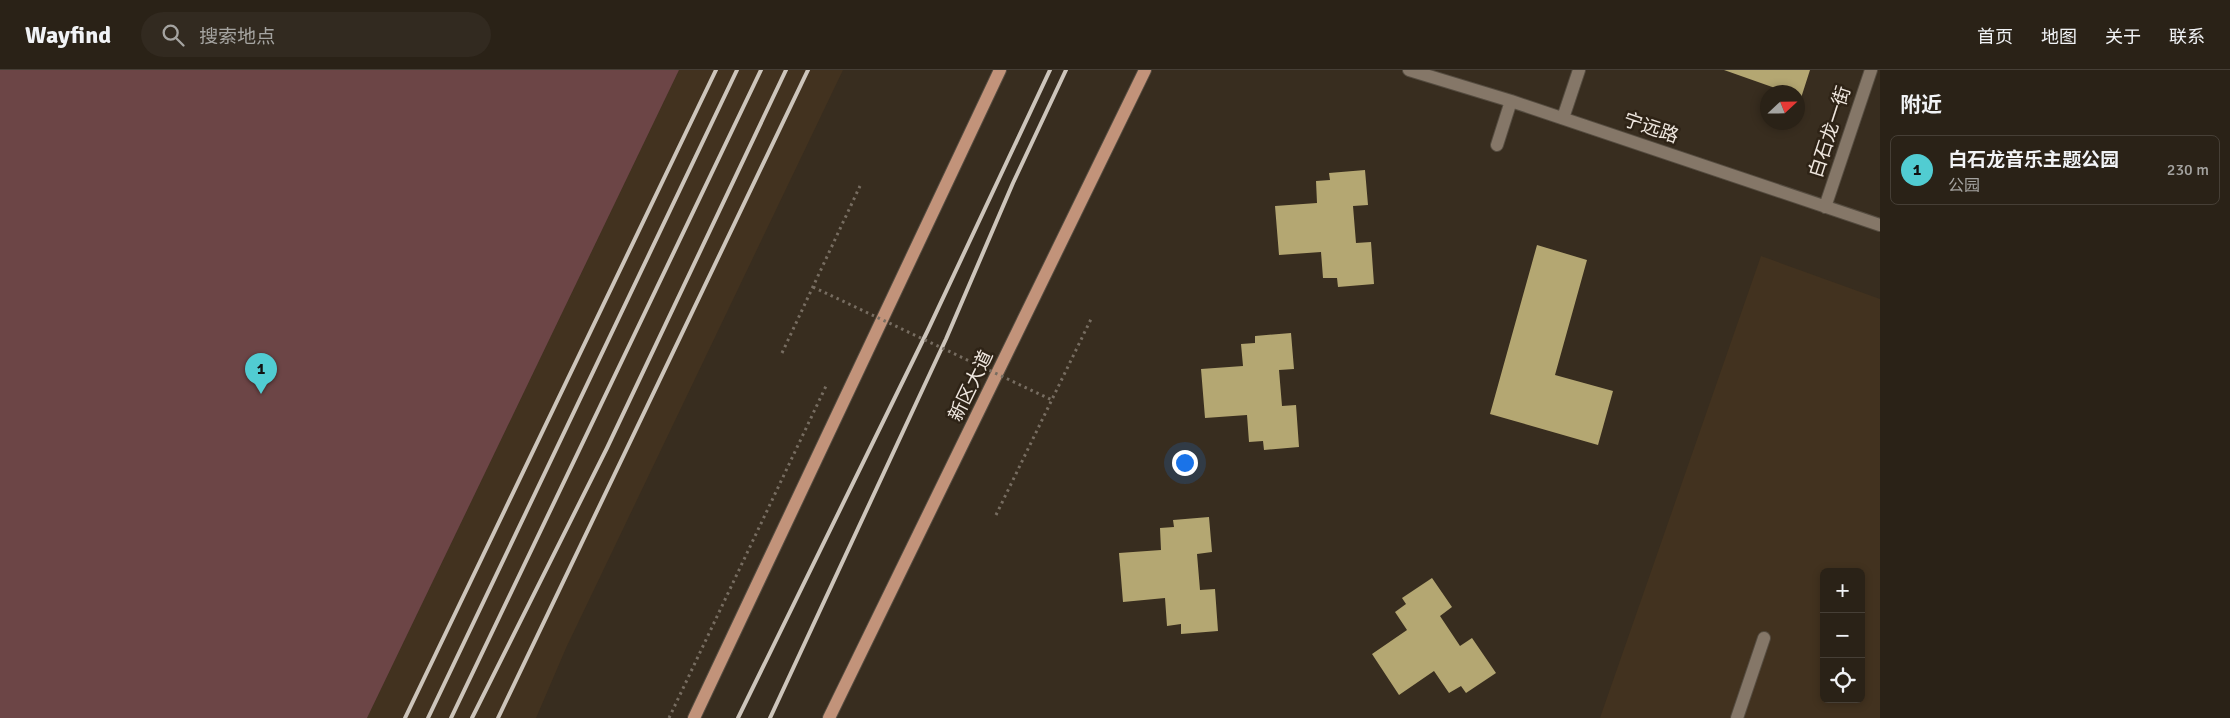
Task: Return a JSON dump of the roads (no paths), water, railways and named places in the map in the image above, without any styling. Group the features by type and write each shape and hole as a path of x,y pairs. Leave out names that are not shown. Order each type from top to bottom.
{"main road":[{"path":"694,718 1000,70"},
{"name":"新区大道","path":"830,718 1146,70"}],"street":[{"name":"宁远路","path":"1409,70 1563,118 1880,225"},
{"path":"1563,118 1579,70"},
{"name":"白石龙一街","path":"1826,206 1871,70"},
{"path":"1497,145 1511,101"},
{"path":"1737,718 1764,638"}],"railway":[{"path":"405,718 716,70"},
{"path":"428,718 737,70"},
{"path":"451,718 761,70"},
{"path":"472,718 607,448 786,70"},
{"path":"498,718 808,70"},
{"path":"738,718 927,332 1050,70"},
{"path":"770,718 946,339 1013,183 1066,70"}],"place":[{"name":"白石龙音乐主题公园","path":"261,394"}]}
